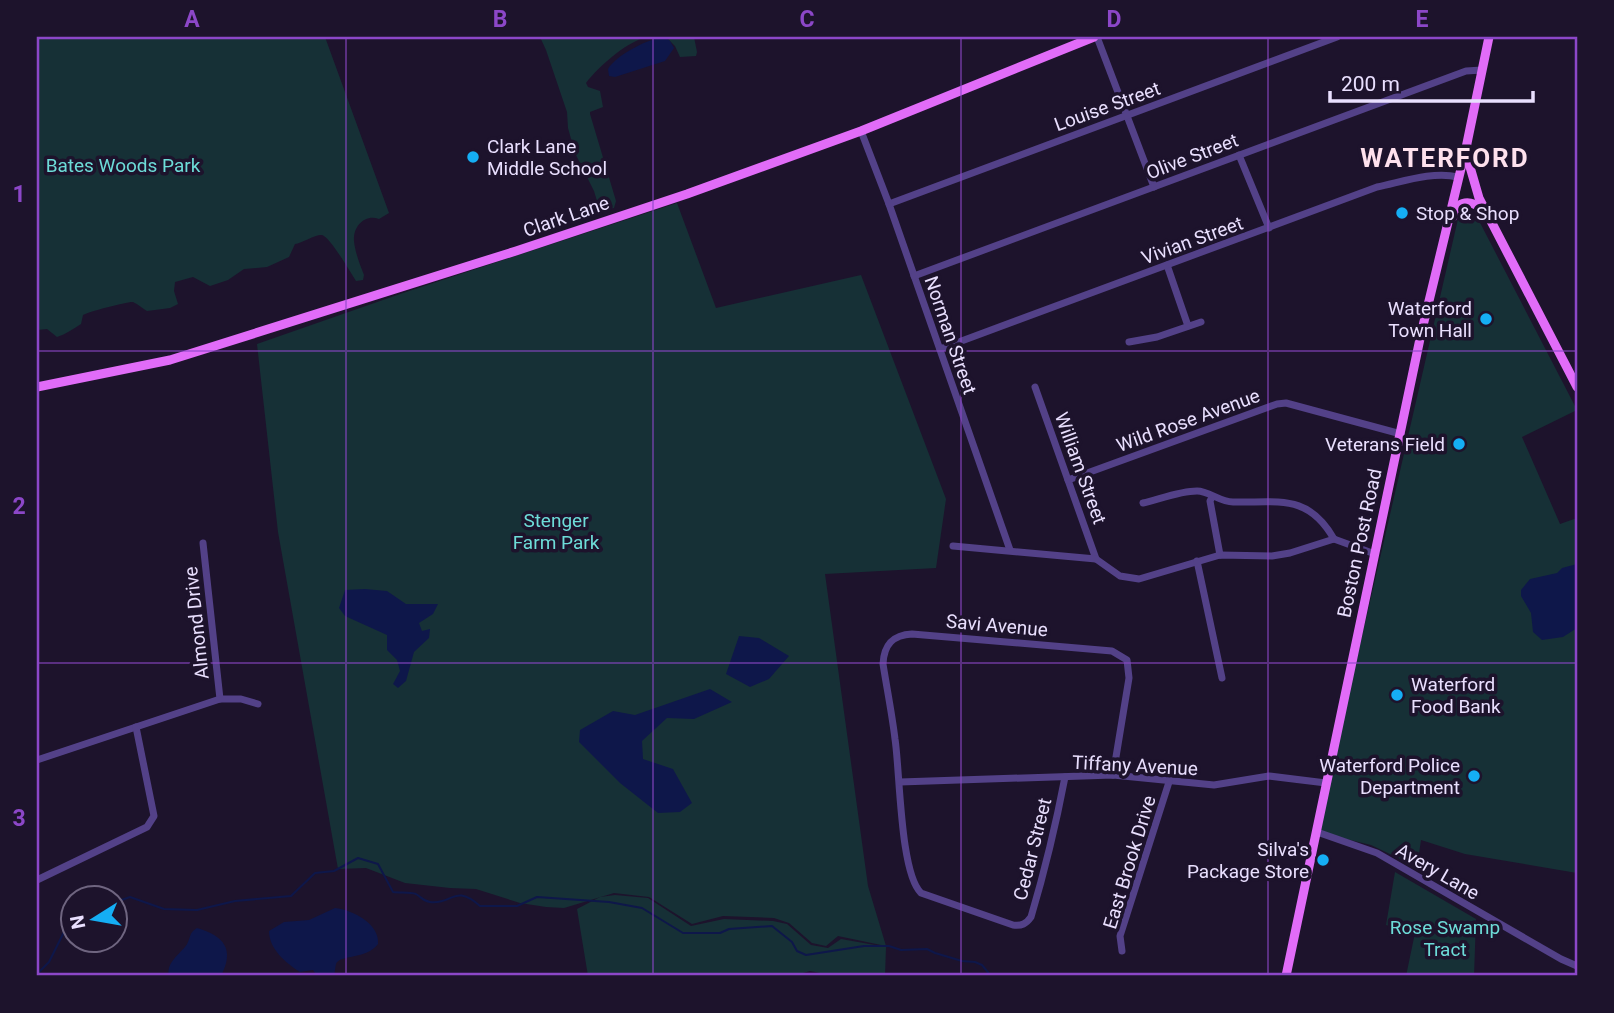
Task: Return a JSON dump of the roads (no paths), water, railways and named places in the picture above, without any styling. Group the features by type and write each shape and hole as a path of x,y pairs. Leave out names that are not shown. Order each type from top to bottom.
{"main road":[{"name":"Clark Lane","path":"37,387 170,360 530,247 861,131 1095,37"},
{"name":"Boston Post Road","path":"1286,976 1444,233 1466,148 1489,37"},
{"path":"1466,148 1471,175 1486,211 1577,387"},
{"path":"1444,233 1456,208 1461,204 1475,204 1486,211"}],"street":[{"path":"1095,37 1154,187"},
{"name":"Louise Street","path":"889,204 1337,37"},
{"name":"Olive Street","path":"914,276 1466,71 1482,69"},
{"name":"Norman Street","path":"861,131 1010,550"},
{"path":"1239,155 1269,228"},
{"name":"Vivian Street","path":"940,349 1377,187 1447,174 1458,177"},
{"path":"1167,265 1188,326"},
{"path":"1129,342 1157,337 1201,322"},
{"name":"William Street","path":"1035,387 1096,559"},
{"name":"Wild Rose Avenue","path":"1068,480 1277,404 1286,403 1401,434"},
{"path":"1143,503 1197,491 1233,502 1297,504 1305,508 1329,531 1334,540"},
{"path":"1212,497 1210,501 1220,555"},
{"path":"953,547 1096,559 1120,576 1139,579 1220,555 1272,556 1334,540 1375,554"},
{"name":"Almond Drive","path":"203,543 220,699"},
{"path":"1197,561 1222,678"},
{"name":"Savi Avenue","path":"900,782 883,653 890,641 905,634 1112,651 1121,655 1127,660 1129,678 1113,775"},
{"path":"37,760 220,699 242,699 258,704"},
{"path":"37,880 147,827 152,821 154,816 136,727"},
{"name":"Tiffany Avenue","path":"900,782 1113,775 1214,785 1283,776 1326,783"},
{"name":"Cedar Street","path":"900,782 906,850 915,888 920,893 1013,925 1023,925 1031,916 1044,872 1065,777"},
{"name":"East Brook Drive","path":"1122,951 1120,936 1169,782"},
{"name":"Avery Lane","path":"1317,832 1377,853 1560,960 1577,966"}],"waterway":[{"path":"130,897 164,909 197,910 235,901 291,896 315,873 334,871 358,858 378,864 393,892 416,894 430,902 459,895 480,906 517,906 537,897 609,902 642,908 683,933 720,933 729,929 772,926 792,942 797,951 806,955 864,946 889,946 901,950 927,949 962,961 975,962 982,965 991,976"},
{"path":"37,974 49,962 60,940"},
{"path":"1034,976 1050,976"}],"place":[{"name":"Clark Lane Middle School","path":"473,157"},
{"name":"Stop & Shop","path":"1402,213"},
{"name":"Waterford Town Hall","path":"1486,319"},
{"name":"Veterans Field","path":"1459,444"},
{"name":"Waterford Food Bank","path":"1397,695"},
{"name":"Waterford Police Department","path":"1474,776"},
{"name":"Silva's Package Store","path":"1323,860"}],"district":[{"name":"WATERFORD","path":"1445,158"}],"park label":[{"name":"Bates Woods Park","path":"123,165"},
{"name":"Stenger Farm Park","path":"556,531"},
{"name":"Rose Swamp Tract","path":"1445,938"}]}
